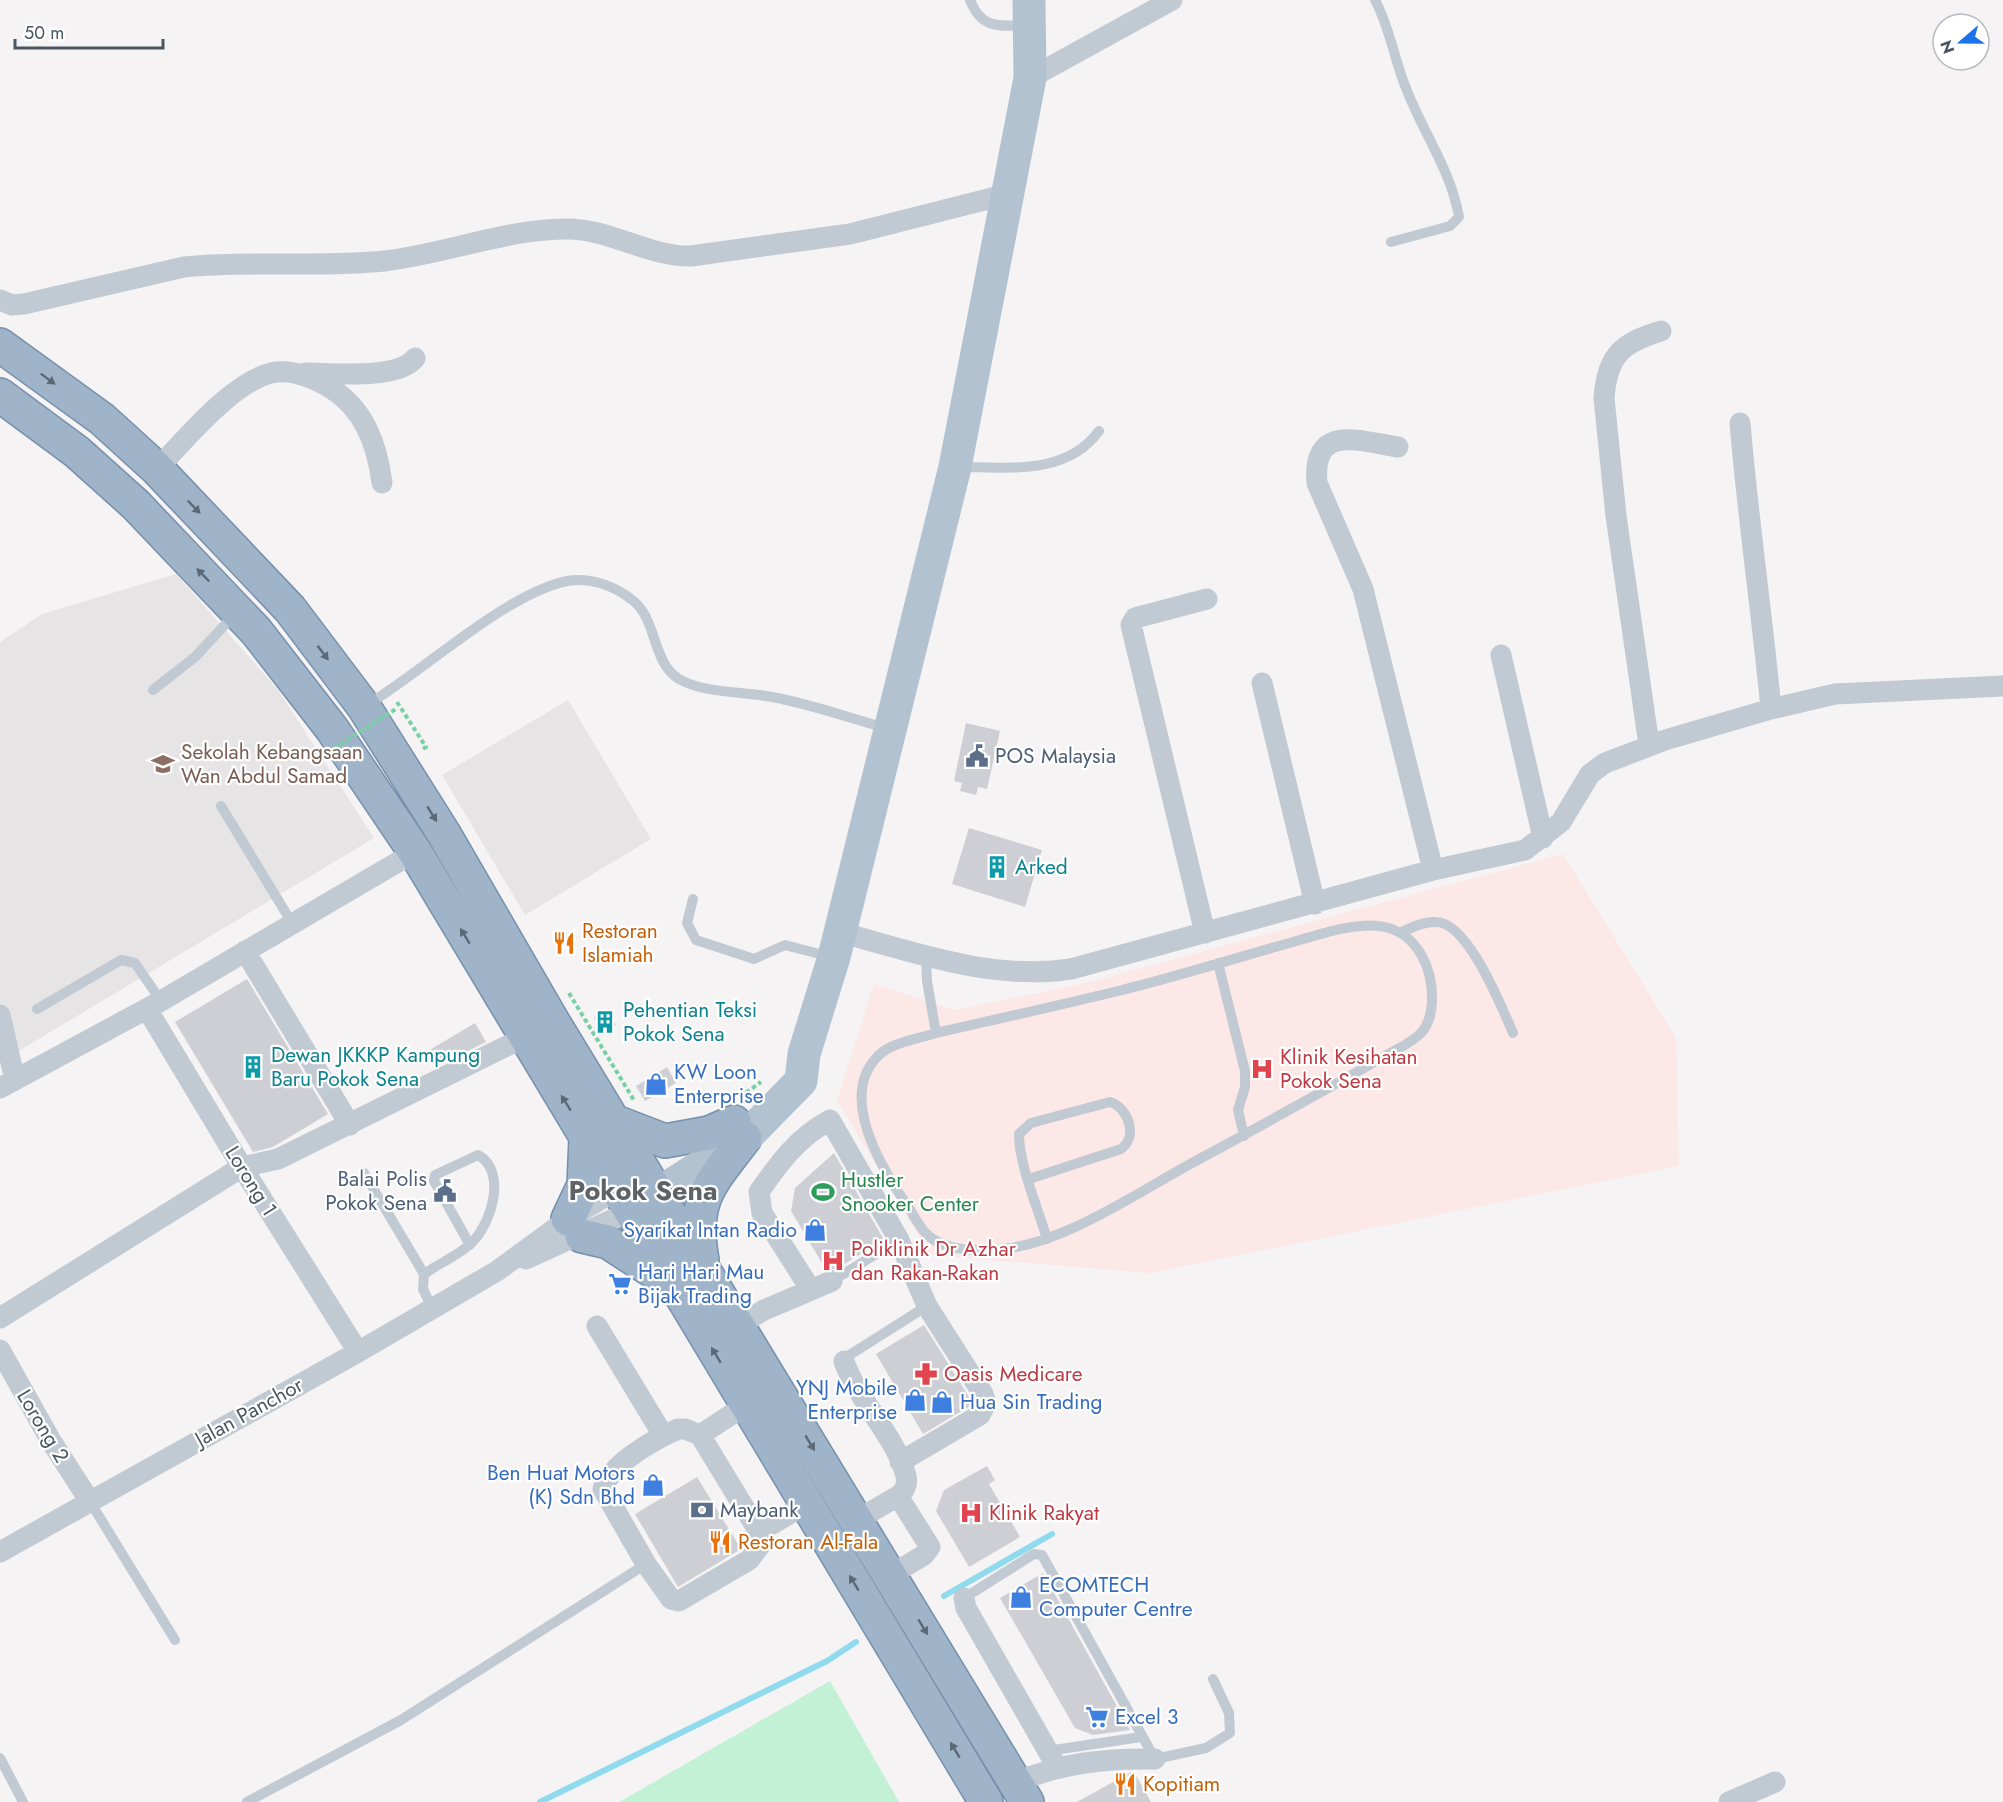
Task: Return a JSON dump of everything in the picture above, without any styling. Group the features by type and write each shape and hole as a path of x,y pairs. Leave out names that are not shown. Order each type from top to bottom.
{"highway":[{"path":"0,345 102,419 157,469 382,703 444,834 612,1120 1022,1792"},
{"path":"0,395 77,452 136,506 256,631 332,729 415,852 525,1037 612,1120 665,1141 709,1133 738,1120"},
{"path":"612,1120 623,1201 986,1802"},
{"path":"612,1120 587,1159 575,1227 620,1248 673,1285"},
{"path":"703,1266 698,1226 705,1191 738,1120"}],"main road":[{"path":"623,1201 653,1185 738,1120 801,1081 804,1054 836,945 877,788 888,729 955,467 1030,78 1032,7"}],"street":[{"path":"1030,78 1172,0"},
{"path":"1,302 12,305 24,304 184,267 248,263 336,264 385,261 542,229 571,229 624,240 672,256 691,256 850,234 1008,194"},
{"path":"1649,745 1616,516 1604,398 1610,365 1619,350 1635,339 1661,331"},
{"path":"157,469 230,395 257,379 276,372 386,372 410,365 415,358"},
{"path":"300,373 345,397 363,421 375,443 382,483"},
{"path":"1740,423 1753,563 1763,613 1771,709"},
{"path":"1398,447 1340,438 1326,445 1316,465 1317,483 1363,589 1433,870"},
{"path":"1205,933 1131,625 1136,618 1207,599"},
{"path":"1501,656 1543,838"},
{"path":"1262,683 1315,904"},
{"path":"836,945 926,955 979,968 1045,973 1071,969 1433,870 1525,850 1561,822 1590,774 1605,763 1649,745 1771,709 1835,694 2003,686"},
{"path":"0,1015 7,1084 154,1005 415,852"},
{"path":"245,951 350,1125"},
{"name":"Lorong 1","path":"154,1005 242,1167 358,1352"},
{"path":"0,1318 242,1167 278,1159 525,1037"},
{"path":"811,1290 762,1213 758,1203 759,1192 778,1164 802,1137 830,1120 898,1240 927,1306 983,1394 986,1403 980,1415 900,1462"},
{"name":"Jalan Panchor","path":"0,1552 623,1201"},
{"path":"739,1325 764,1310 832,1281"},
{"path":"597,1326 663,1435"},
{"name":"Lorong 2","path":"0,1350 51,1441 89,1500"},
{"path":"844,1361 900,1462 906,1482 904,1491 898,1496 857,1520"},
{"path":"699,1435 746,1405"},
{"path":"685,1429 699,1435 759,1532 761,1544 749,1560 679,1601 670,1599 646,1564 603,1489 611,1472 663,1435 685,1429"},
{"path":"891,1575 924,1555 930,1547 898,1496"},
{"path":"759,1532 806,1504"},
{"path":"964,1598 966,1608 1052,1759"},
{"path":"1022,1792 1052,1759 1155,1759"},
{"path":"1728,1802 1775,1782"}],"lane":[{"path":"970,0 975,13 995,26 1032,7"},
{"path":"1375,0 1384,18 1406,88 1455,194 1459,217 1450,226 1391,243"},
{"path":"955,467 1023,467 1058,462 1088,446 1099,431"},
{"path":"382,703 492,619 538,590 568,581 588,580 612,587 633,600 653,632 664,665 677,677 693,685 774,697 888,729"},
{"path":"153,690 195,657 236,611"},
{"path":"221,806 292,923"},
{"path":"693,899 687,923 696,940 754,959 785,945 836,945"},
{"path":"1401,932 1437,921 1453,927 1464,938 1514,1032"},
{"path":"1371,924 1401,932 1419,949 1428,966 1433,988 1429,1026 1417,1037 1244,1136 1148,1189 1047,1239 1015,1248 989,1251 941,1245 928,1236 882,1166 864,1122 862,1091 868,1068 878,1055 892,1047 936,1033 1119,991 1218,963 1319,935 1371,924"},
{"path":"926,955 927,981 936,1033"},
{"path":"37,1009 121,960 135,963 154,1005"},
{"path":"1218,963 1245,1071 1245,1087 1238,1110 1244,1136"},
{"path":"1029,1179 1121,1149 1129,1144 1131,1137 1125,1111 1118,1104 1110,1102 1031,1123 1019,1134 1019,1145 1029,1179 1047,1239"},
{"path":"424,1274 470,1245 486,1215 496,1185 495,1174 486,1160 478,1155 435,1175 434,1181 470,1245"},
{"path":"364,1173 424,1274 423,1289 432,1308"},
{"path":"832,1281 898,1240"},
{"path":"844,1361 848,1356 927,1306"},
{"path":"89,1500 175,1640"},
{"path":"964,1598 1034,1554 1042,1555 1155,1759 1206,1748 1230,1732 1229,1713 1213,1679"},
{"path":"248,1802 269,1798 401,1720 646,1564"},
{"path":"1052,1759 1141,1737"},
{"path":"0,1758 23,1802"}],"path":[{"path":"328,752 382,703 393,704 398,701 426,747 421,750 427,760"},
{"path":"563,983 612,1120"},
{"path":"738,1120 769,1077"}],"shaded area":[{"name":"Sekolah Kebangsaan Wan Abdul Samad","path":"176,574 278,690 374,838 7,1058 0,1026 0,642 42,614"},
{"path":"568,700 651,839 525,915 442,775"},
{"name":"Klinik Kesihatan Pokok Sena","path":"1563,854 1676,1038 1679,1166 1150,1273 930,1255 837,1100 874,984 955,1010 1086,983"}],"green space":[{"path":"830,1681 899,1802 619,1802"}],"building":[{"name":"POS Malaysia","path":"966,723 1000,731 987,789 978,787 976,795 960,791 962,783 954,781"},
{"name":"Arked","path":"969,828 1042,850 1025,907 952,884"},
{"name":"Dewan JKKKP Kampung Baru Pokok Sena","path":"247,979 328,1114 273,1147 253,1152 175,1022"},
{"name":"Pehentian Teksi Pokok Sena","path":"607,1010 616,1025 603,1032 594,1018"},
{"path":"475,1023 486,1042 437,1066 428,1051"},
{"name":"KW Loon Enterprise","path":"667,1067 676,1083 645,1101 636,1086"},
{"path":"834,1153 884,1240 836,1269 826,1270 791,1211 795,1188"},
{"path":"924,1325 972,1402 970,1406 923,1434 876,1354"},
{"path":"987,1466 995,1480 989,1484 1020,1537 969,1567 936,1511 944,1490"},
{"path":"697,1477 741,1549 678,1587 635,1514"},
{"path":"1043,1573 1130,1730 1093,1735 1075,1728 1000,1598"},
{"name":"Kopitiam","path":"1134,1772 1151,1802 1077,1802"}],"waterway":[{"path":"944,1596 1052,1534"},
{"path":"540,1802 827,1661 856,1642"}],"place":[{"name":"POS Malaysia","path":"977,756"},
{"name":"Sekolah Kebangsaan Wan Abdul Samad","path":"163,764"},
{"name":"Arked","path":"997,867"},
{"name":"Restoran Islamiah","path":"564,943"},
{"name":"Pehentian Teksi Pokok Sena","path":"605,1022"},
{"name":"Dewan JKKKP Kampung Baru Pokok Sena","path":"253,1067"},
{"name":"Klinik Kesihatan Pokok Sena","path":"1262,1069"},
{"name":"KW Loon Enterprise","path":"656,1084"},
{"name":"Balai Polis Pokok Sena","path":"445,1191"},
{"name":"Hustler Snooker Center","path":"823,1192"},
{"name":"Syarikat Intan Radio","path":"815,1230"},
{"name":"Poliklinik Dr Azhar dan Rakan-Rakan","path":"833,1261"},
{"name":"Hari Hari Mau Bijak Trading","path":"620,1284"},
{"name":"Oasis Medicare","path":"926,1374"},
{"name":"YNJ Mobile Enterprise","path":"915,1400"},
{"name":"Hua Sin Trading","path":"942,1402"},
{"name":"Ben Huat Motors (K) Sdn Bhd","path":"653,1485"},
{"name":"Maybank","path":"702,1510"},
{"name":"Klinik Rakyat","path":"971,1513"},
{"name":"Restoran Al-Fala","path":"720,1542"},
{"name":"ECOMTECH Computer Centre","path":"1021,1597"},
{"name":"Excel 3","path":"1097,1717"},
{"name":"Kopitiam","path":"1125,1784"}],"district":[{"name":"Pokok Sena","path":"643,1190"}]}
